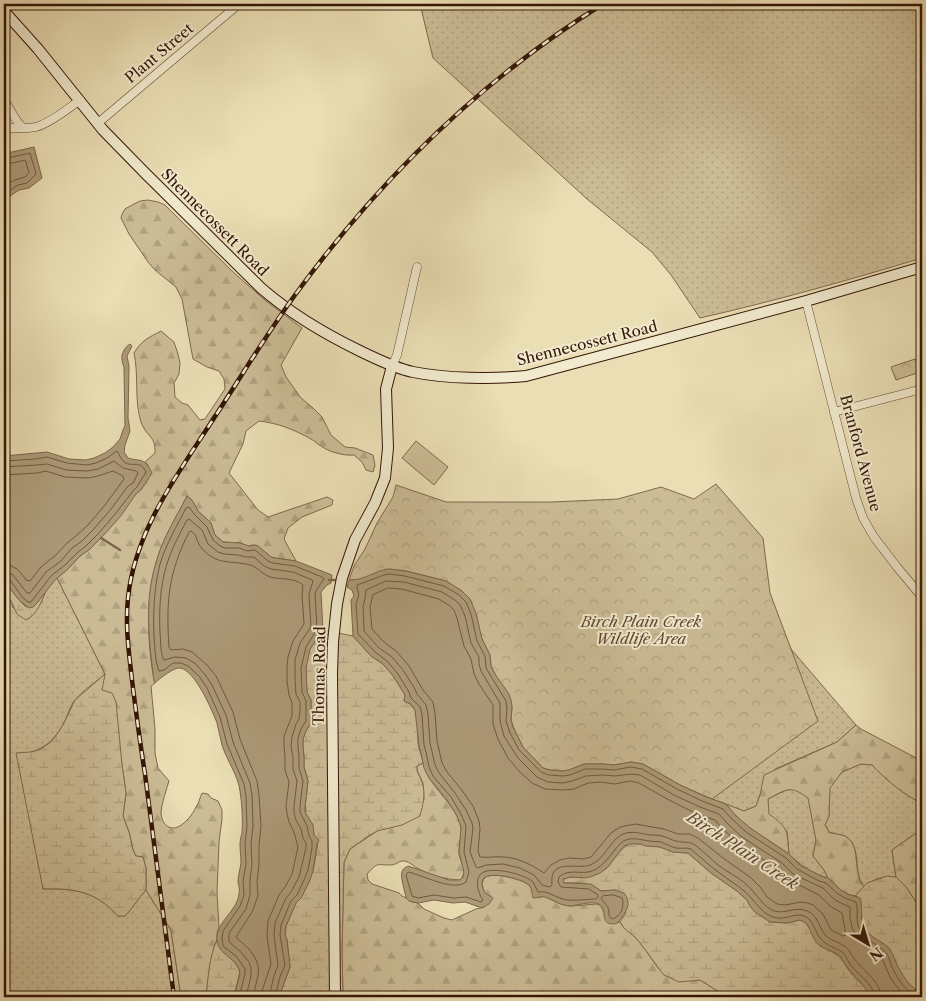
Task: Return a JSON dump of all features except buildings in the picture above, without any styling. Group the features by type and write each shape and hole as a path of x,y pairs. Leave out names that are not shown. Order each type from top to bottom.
{"main road":[{"name":"Shennecossett Road","path":"4,11 38,49 98,123 145,174 261,288 314,326 392,366 413,372 444,376 505,378 526,376 806,301 922,267"},
{"name":"Thomas Road","path":"335,997 333,642 337,604 355,540 375,503 385,478 388,448 386,389 392,366"}],"street":[{"name":"Plant Street","path":"98,123 238,4"},
{"path":"4,128 37,126 80,100"},
{"path":"4,101 20,126 24,128"},
{"path":"392,366 397,354 417,267"},
{"name":"Branford Avenue","path":"806,301 856,498 863,518 874,537 922,597"},
{"path":"834,412 922,389"}],"green space":[{"path":"420,4 922,4 922,258 812,290 700,318 671,275 652,252 587,199 433,58"},
{"path":"148,200 165,205 233,272 266,301 302,328 281,365 286,377 301,398 322,417 331,435 345,447 355,448 373,455 375,465 373,472 366,470 362,462 354,455 332,452 293,430 273,423 259,421 246,431 243,444 229,473 258,510 268,517 327,497 333,500 332,505 302,517 288,528 284,539 296,561 271,557 258,546 223,542 215,535 211,523 198,511 192,500 187,496 159,554 149,599 148,623 155,683 151,686 155,753 158,768 169,781 162,804 162,818 164,823 171,828 180,826 191,815 202,793 208,794 211,798 218,801 222,810 217,893 219,927 206,997 181,997 171,930 146,890 146,868 143,857 136,856 133,850 123,816 126,793 122,765 106,692 101,691 105,674 57,578 101,538 144,485 148,465 145,462 155,453 155,447 152,439 143,427 139,414 134,353 140,345 161,331 174,342 180,363 179,374 174,383 175,397 188,405 200,420 205,419 225,389 224,379 219,371 193,359 182,299 176,287 148,262 129,234 121,218 125,209 140,201"},
{"path":"915,359 920,372 896,380 891,367"},
{"path":"416,441 448,467 434,485 402,458"},
{"name":"Birch Plain Creek Wildlife Area","path":"716,484 763,538 770,593 818,721 712,799 680,785 643,764 631,762 614,765 584,764 563,771 543,768 523,747 515,731 511,720 512,707 491,666 490,655 482,639 470,599 462,591 446,581 406,571 389,569 359,580 349,580 354,566 393,497 396,485 446,502 552,502 618,499 661,487 694,499"},
{"path":"57,578 105,674 75,700 55,736 42,747 31,752 43,889 65,889 85,893 102,902 118,916 125,916 146,890 171,930 181,997 4,997 4,590 13,608 41,603 47,588"},
{"path":"4,581 26,607 37,603 47,588 34,614 26,620 17,614 4,590"},
{"path":"323,630 353,636 371,656 383,664 405,695 404,701 414,708 417,719 418,743 423,763 417,766 417,771 424,790 424,799 420,816 402,825 377,831 370,835 350,849 344,862 343,997 279,997 290,967 285,935 286,926 296,903 301,898 309,882 313,871 318,841 314,835 312,823 305,812 308,781 304,767 303,739 311,723 311,700 307,692 306,662 310,649"},
{"path":"785,635 791,649 856,725 837,742 775,769 756,806 744,811 704,796"},
{"path":"105,674 102,690 112,693 116,702 126,793 123,816 133,850 136,856 143,857 146,868 146,890 125,916 118,916 102,902 85,893 66,889 43,889 16,753 39,750 51,742 60,730 75,700"},
{"path":"856,725 922,761 922,803 896,787 872,765 861,764 842,772 830,788 829,816 825,825 829,832 845,836 854,846 858,874 864,887 855,896 841,890 828,878 813,856 816,840 808,798 797,791 788,790 768,799 769,814 786,831 789,854 750,828 726,804 744,811 756,806 764,775 837,742"},
{"path":"423,763 430,780 454,810 458,818 461,827 459,854 464,871 462,877 460,880 439,877 417,868 409,862 403,861 393,865 375,866 367,874 368,880 372,884 399,893 412,902 418,903 424,909 452,920 484,907 483,881 485,877 496,875 510,877 526,883 539,898 543,896 570,906 597,904 601,906 610,918 616,923 620,922 637,939 659,969 700,980 727,997 343,997 344,862 350,849 424,800 423,783 417,770 417,766"},
{"path":"861,764 873,765 896,787 922,803 922,829 892,850 896,877 879,878 864,887 860,881 854,846 845,836 829,832 825,825 829,816 829,788 842,772"},
{"path":"792,789 799,791 809,798 816,840 813,856 828,878 807,869 789,854 787,831 768,814 768,799"},
{"path":"922,829 922,898 916,902 906,887 896,877 892,850"},
{"path":"632,843 660,847 673,852 688,853 711,873 737,891 747,900 755,912 770,922 787,923 800,920 806,923 820,946 841,958 871,997 727,997 700,980 679,982 664,975 636,938 620,922 626,913 615,890 601,891 588,884 564,883 563,881 568,877 586,877 603,871 621,850"},
{"path":"887,876 896,877 906,887 916,902 922,949 922,994 909,985 901,974 889,948 868,934 864,928 858,897 855,896 867,883"},
{"path":"217,940 221,949 240,971 234,997 206,997 208,976"}],"water":[{"path":"34,147 42,178 29,188 19,190 4,200 4,152"},
{"path":"130,344 132,346 127,356 129,366 128,418 130,431 124,452 128,458 145,462 152,473 120,517 101,538 55,580 33,607 29,608 20,601 4,581 4,456 47,452 69,459 86,460 105,453 113,447 120,439 125,426 122,355"},
{"path":"187,496 192,500 198,511 211,523 215,535 223,542 240,543 249,546 255,545 271,557 296,561 332,575 331,583 321,592 323,630 310,649 306,668 307,692 311,700 311,723 303,739 304,767 308,781 305,812 313,825 314,835 319,840 309,882 301,898 296,903 286,926 285,935 290,967 279,997 234,997 240,974 239,969 233,960 221,950 217,941 219,928 234,906 239,894 238,880 241,863 242,823 239,785 222,745 217,723 202,691 186,670 174,669 155,683 154,681 149,622 152,577 162,545"},
{"path":"389,569 406,571 446,581 462,591 470,599 476,613 482,639 490,655 491,666 509,694 512,706 511,720 513,727 523,747 543,768 563,771 584,764 614,765 631,762 643,764 680,785 726,804 750,828 789,854 800,865 828,878 847,894 860,898 862,922 865,929 889,948 903,976 913,988 922,994 922,997 871,997 841,957 817,943 806,923 800,920 787,923 770,922 755,912 747,900 737,891 711,873 688,853 673,852 660,847 630,844 624,846 607,868 600,873 586,878 571,877 563,879 564,883 591,884 601,891 615,890 624,893 628,902 627,908 615,924 606,921 602,906 599,904 588,903 567,906 545,897 533,898 531,888 527,883 493,875 487,876 482,881 485,893 493,898 489,904 482,908 465,902 453,903 434,900 418,903 409,901 406,898 402,880 402,871 408,866 449,880 460,880 464,872 459,852 461,827 457,816 447,800 429,778 424,768 419,746 415,710 411,704 404,701 405,695 394,677 353,636 351,600 354,596 352,590 347,587 349,580 360,579"}],"waterway":[{"name":"Birch Plain Creek","path":"101,538 120,550"},
{"name":"Birch Plain Creek","path":"329,580 335,580"}],"railway":[{"path":"174,997 127,629 128,598 132,573 139,549 160,504 173,482 274,325 327,253 397,172 435,134 516,65 558,33 603,4"}]}
